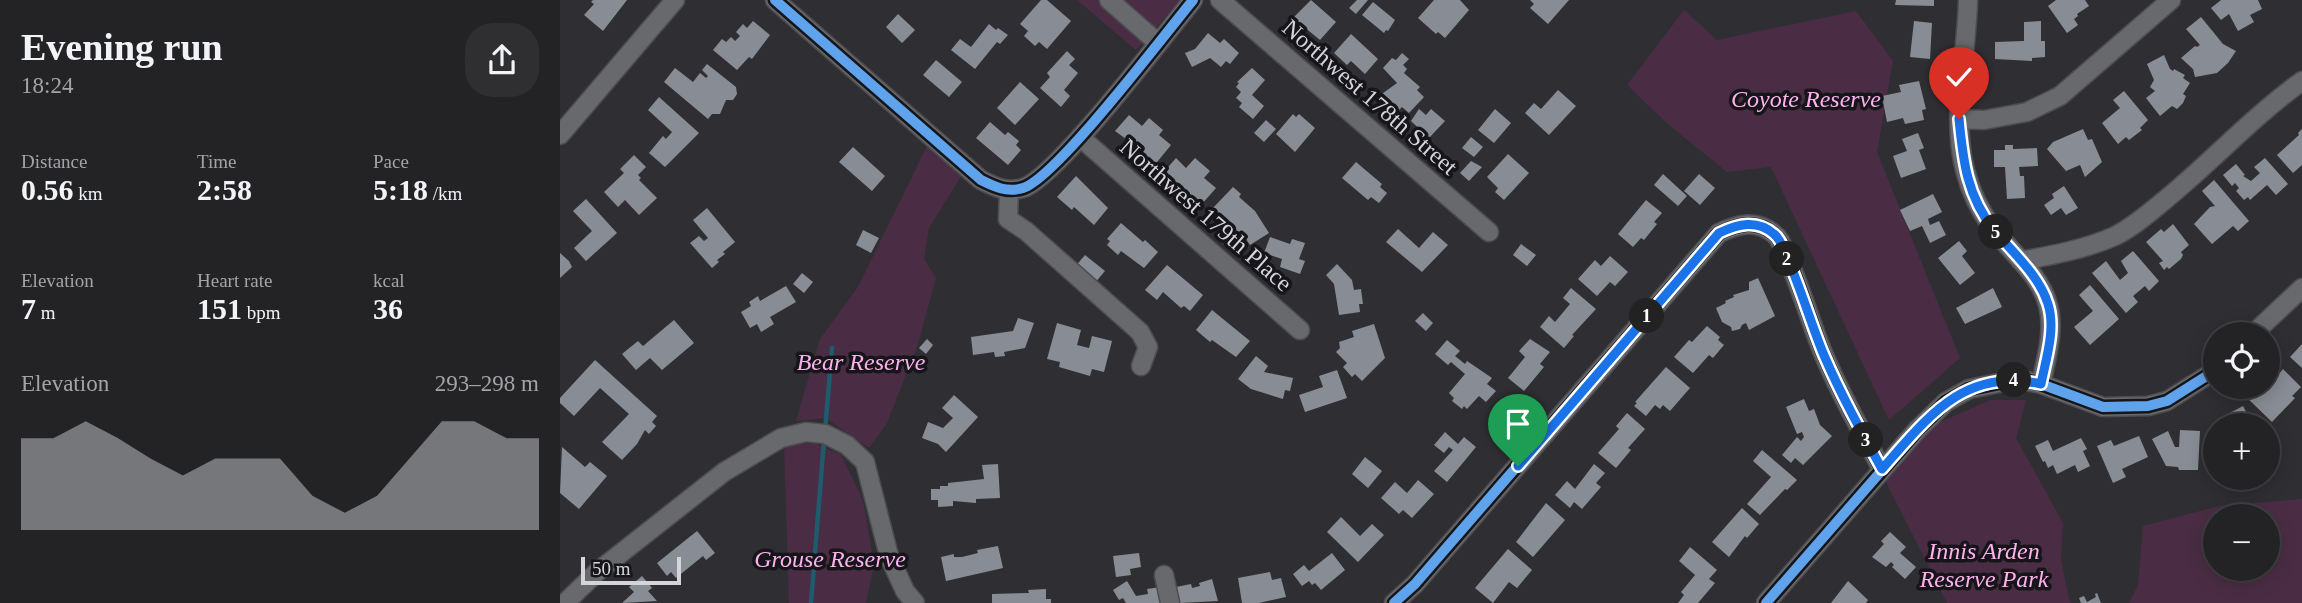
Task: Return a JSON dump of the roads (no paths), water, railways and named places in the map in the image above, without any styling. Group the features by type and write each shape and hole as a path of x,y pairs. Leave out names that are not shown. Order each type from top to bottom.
{"street":[{"path":"560,135 675,0"},
{"path":"775,0 981,180 997,188 1009,190 1024,188 1046,173 1080,137 1193,0"},
{"path":"1109,0 1158,43"},
{"path":"1174,0 1177,20"},
{"name":"Northwest 178th Street","path":"1220,0 1489,232"},
{"path":"1968,0 1959,119 1964,169 1978,205 1993,229 2039,284 2048,305 2051,331 2041,384"},
{"path":"1959,119 1984,120 2027,113 2060,96 2171,0"},
{"path":"2021,261 2070,251 2116,235 2159,205 2211,161 2259,114 2302,81"},
{"name":"Northwest 179th Place","path":"1080,137 1300,330"},
{"path":"1009,190 1008,219 1026,231 1140,332 1148,347 1141,366"},
{"path":"1394,603 1415,584 1719,233 1734,226 1749,223 1766,228 1777,236 1799,285 1823,352 1857,425 1882,469"},
{"path":"2266,322 2302,288"},
{"path":"1766,603 1917,429 1946,402 1969,389 2018,379 2041,384 2103,407 2148,406 2167,401 2203,378"},
{"path":"565,603 597,572 724,472 781,438 806,432 825,434 847,445 864,462 889,556 905,591 915,603"},
{"path":"1164,575 1170,603"}],"waterway":[{"path":"825,431 832,348"},
{"path":"811,603 824,440"}],"park label":[{"name":"Coyote Reserve","path":"1806,99"},
{"name":"Bear Reserve","path":"861,362"},
{"name":"Grouse Reserve","path":"830,559"},
{"name":"Innis Arden Reserve Park","path":"1984,565"}]}
